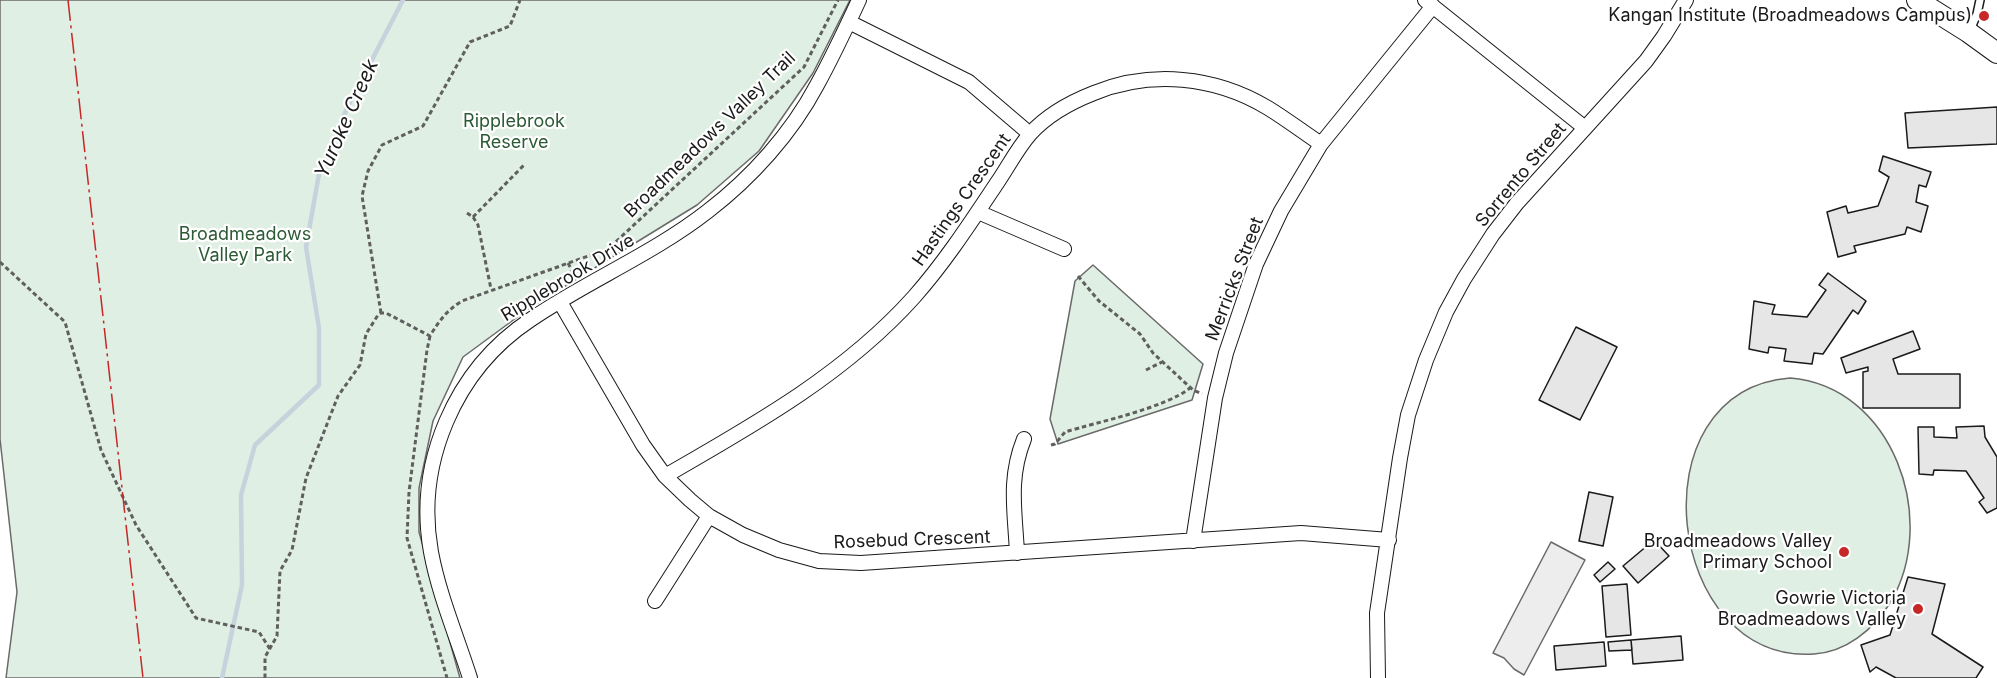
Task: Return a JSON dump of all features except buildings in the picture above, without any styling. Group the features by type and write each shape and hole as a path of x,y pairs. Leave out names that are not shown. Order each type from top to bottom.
{"street":[{"name":"Ripplebrook Drive","path":"470,678 431,552 428,495 437,446 446,420 475,371 508,335 676,234 709,210 744,179 774,147 801,112 817,87 860,0"},
{"name":"Sorrento Street","path":"1378,678 1377,613 1400,458 1408,415 1426,360 1446,312 1493,234 1517,203 1646,62 1686,0"},
{"path":"1917,0 1997,53"},
{"path":"1429,3 1585,128"},
{"name":"Merricks Street","path":"1193,540 1215,398 1236,319 1256,264 1281,211 1321,144 1429,3"},
{"path":"849,22 969,82 1030,134"},
{"name":"Hastings Crescent","path":"665,476 794,400 844,362 887,324 914,297 944,260 1030,134 1052,115 1080,98 1109,87 1138,80 1165,78 1217,86 1267,107 1321,144"},
{"path":"978,212 1064,249"},
{"name":"Rosebud Crescent","path":"560,302 637,435 665,476 709,516 752,539 779,550 819,561 873,562 1301,533 1389,540"},
{"path":"1017,553 1013,478 1017,457 1024,440"},
{"path":"655,601 709,516"}],"lane":[{"path":"1968,32 1977,14 1980,0"}],"path":[{"path":"265,678 265,657 277,636 280,571 292,550 306,478 338,396 360,365 366,334 381,313 362,196 368,171 382,145 423,126 470,42 510,26 520,0"},
{"name":"Broadmeadows Valley Trail","path":"381,313 430,336 449,309 462,301 490,289 608,249 804,67 838,0"},
{"path":"473,217 525,164"},
{"path":"467,213 478,225 490,289"},
{"path":"0,262 65,322 101,450 136,525 196,618 259,632 270,649"},
{"path":"1078,276 1099,301 1140,334 1162,362 1190,388 1202,394"},
{"path":"1146,370 1162,362"},
{"path":"1051,445 1055,444 1065,432 1159,404 1190,388"}],"green space":[{"name":"Broadmeadows Valley Park","path":"0,0 850,0 813,73 759,151 697,205 531,307 463,357 433,421 419,488 419,532 460,678 6,678 17,592 0,439"},
{"path":"1093,265 1203,364 1192,400 1058,444 1050,419 1075,281"},
{"path":"1790,378 1826,387 1856,405 1880,431 1897,462 1907,497 1910,534 1904,570 1890,603 1858,638 1837,649 1814,654 1764,646 1726,617 1700,575 1687,525 1689,474 1706,428 1740,394"}],"shaded area":[{"path":"1551,542 1585,560 1524,675 1514,669 1504,658 1493,653"}],"waterway":[{"name":"Yuroke Creek","path":"222,678 242,585 241,495 255,445 319,385 319,328 306,247 319,174 348,106 403,0"}],"power":[{"path":"68,0 143,678"}],"place":[{"name":"Kangan Institute (Broadmeadows Campus)","path":"1984,16"},
{"name":"Broadmeadows Valley Primary School","path":"1844,552"},
{"name":"Gowrie Victoria Broadmeadows Valley","path":"1918,609"}],"park label":[{"name":"Ripplebrook Reserve","path":"514,132"}]}
